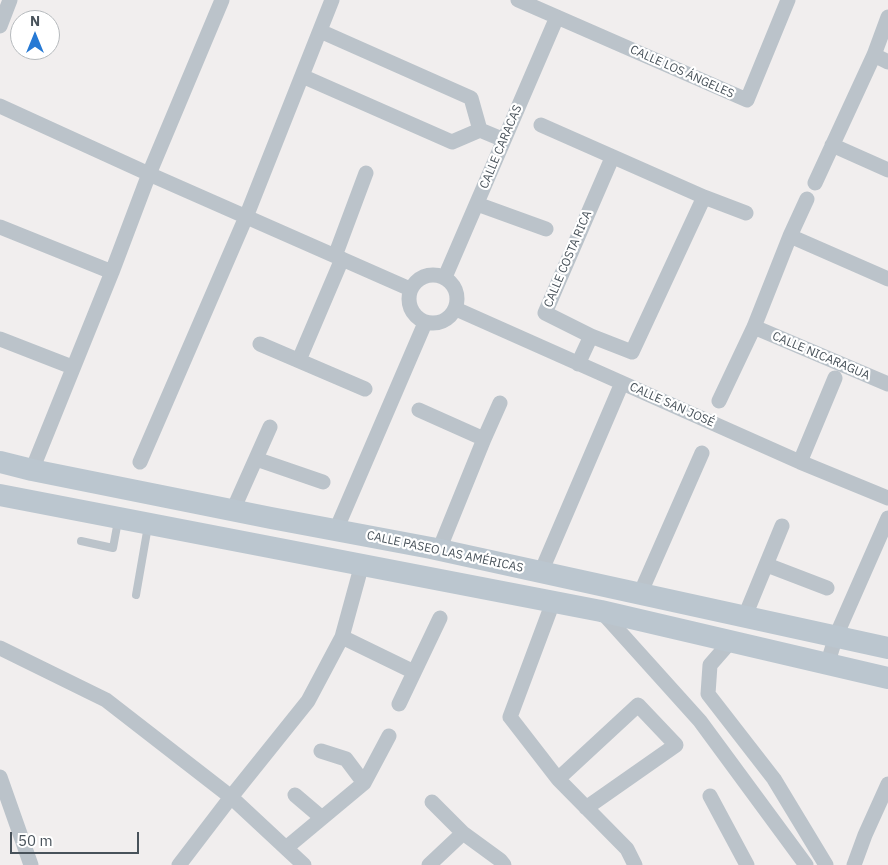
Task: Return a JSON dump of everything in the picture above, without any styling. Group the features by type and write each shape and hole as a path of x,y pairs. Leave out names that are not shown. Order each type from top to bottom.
{"street":[{"path":"0,26 10,0"},
{"path":"32,470 112,272 149,174 222,0"},
{"path":"140,462 246,217 332,0"},
{"name":"CALLE LOS ÁNGELES","path":"518,0 747,100 788,0"},
{"path":"815,183 874,55 888,16"},
{"name":"CALLE CARACAS","path":"445,277 557,17"},
{"path":"320,31 471,98 480,130"},
{"path":"874,55 888,62"},
{"path":"302,76 452,142 480,130 504,140"},
{"path":"0,106 410,290"},
{"path":"541,125 612,158 746,213"},
{"path":"832,145 888,170"},
{"name":"CALLE COSTA RICA","path":"612,158 545,313 591,336 632,352 704,197"},
{"path":"299,360 338,257 366,173"},
{"path":"720,401 754,327 790,236 807,199"},
{"path":"477,204 546,229"},
{"path":"0,227 112,272"},
{"path":"790,236 888,279"},
{"path":"432,274 445,277 454,286 456,291 458,297 456,309 449,318 438,324 425,323 414,315 408,303 410,290 419,279 432,274"},
{"name":"CALLE SAN JOSÉ","path":"456,309 800,462 888,498"},
{"path":"336,530 425,323"},
{"name":"CALLE NICARAGUA","path":"754,327 888,384"},
{"path":"578,364 591,336"},
{"path":"0,339 72,367"},
{"path":"260,344 365,389"},
{"path":"800,462 835,378"},
{"path":"541,572 622,383"},
{"path":"439,550 500,403"},
{"path":"419,410 484,438"},
{"path":"233,510 270,426"},
{"path":"640,594 702,453"},
{"path":"256,459 324,482"},
{"name":"CALLE PASEO LAS AMÉRICAS","path":"0,462 32,470 439,550 888,648"},
{"path":"0,495 601,611 828,662 888,678"},
{"path":"828,662 836,636 888,518"},
{"path":"745,616 782,526"},
{"path":"179,865 308,701 342,637 362,564"},
{"path":"767,565 827,588"},
{"path":"503,592 511,566"},
{"path":"553,602 510,717 558,779 627,849 635,865"},
{"path":"601,611 700,721 806,865"},
{"path":"399,704 440,618"},
{"path":"342,637 414,672"},
{"path":"730,640 710,665 708,694 774,779 826,865"},
{"path":"0,648 106,700 231,797 304,865"},
{"path":"558,779 638,705 676,745 586,808"},
{"path":"286,848 364,783 389,736"},
{"path":"321,751 346,758 364,783"},
{"path":"0,776 3,793 31,865"},
{"path":"854,865 888,784"},
{"path":"295,795 322,818"},
{"path":"710,796 747,865"},
{"path":"432,802 463,833 499,863"},
{"path":"429,865 463,833"}],"lane":[{"path":"81,541 113,548 119,519"},
{"path":"136,595 149,524"}]}
